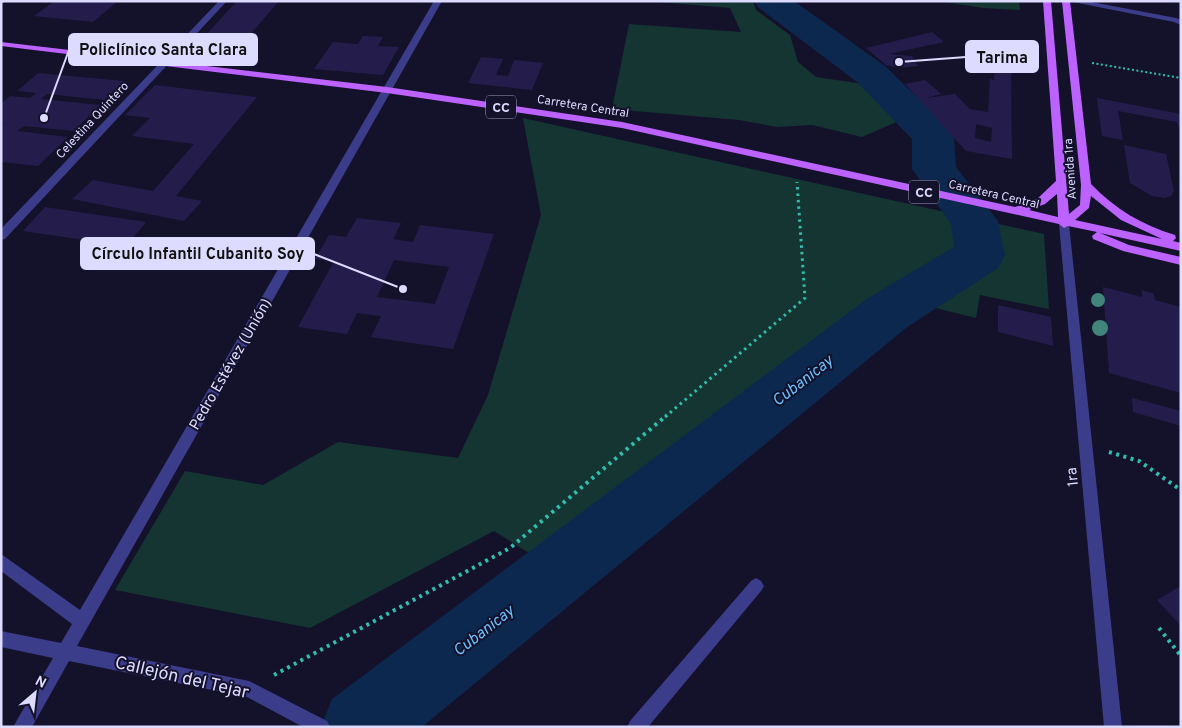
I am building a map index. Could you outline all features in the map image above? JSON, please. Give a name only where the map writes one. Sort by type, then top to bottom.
[{"type":"main road","name":"Avenida 1ra","points":[[1047,1],[1064,224]]},
{"type":"main road","name":"Avenida 1ra","points":[[1064,224],[1085,206],[1086,185],[1066,1]]},
{"type":"main road","name":"Carretera Central","points":[[1,44],[387,90],[622,125],[1064,224],[1181,248]]},
{"type":"main road","points":[[1012,212],[1038,205],[1049,197],[1061,181]]},
{"type":"main road","points":[[1086,185],[1105,206],[1124,219],[1155,233],[1181,241]]},
{"type":"main road","name":"Carretera Central","points":[[1064,224],[1126,248],[1181,261]]},
{"type":"street","name":"Celestina Quintero","points":[[1,236],[162,63],[223,1]]},
{"type":"street","name":"Pedro Estévez (Unión)","points":[[22,727],[438,1]]},
{"type":"street","points":[[1072,1],[1176,20],[1181,23]]},
{"type":"street","name":"1ra","points":[[1064,224],[1113,727]]},
{"type":"street","points":[[1,561],[82,620]]},
{"type":"street","points":[[636,727],[756,586]]},
{"type":"street","name":"Callejón del Tejar","points":[[1,639],[249,689],[321,727]]},
{"type":"path","points":[[1072,59],[1181,78]]},
{"type":"path","points":[[249,689],[510,548],[805,298],[795,164]]},
{"type":"path","points":[[1086,445],[1139,461],[1181,490]]},
{"type":"path","points":[[1159,628],[1181,656]]},
{"type":"green space","points":[[647,1],[753,1],[756,10],[790,35],[798,62],[816,77],[863,84],[890,103],[901,120],[862,137],[812,125],[777,127],[739,120],[612,109],[629,24],[741,32],[730,8]]},
{"type":"green space","points":[[939,1],[1019,1],[1020,10],[983,8]]},
{"type":"green space","points":[[523,118],[1044,234],[1049,309],[980,295],[976,318],[891,297],[543,562],[494,531],[310,628],[115,590],[185,471],[263,485],[338,442],[458,458],[488,395],[541,215]]},
{"type":"building","points":[[118,1],[93,22],[34,16],[53,2]]},
{"type":"building","points":[[237,1],[279,1],[235,52],[193,49]]},
{"type":"building","points":[[932,32],[944,42],[889,54],[912,56],[918,66],[899,68],[886,65],[866,48]]},
{"type":"building","points":[[363,36],[383,37],[378,46],[399,47],[383,75],[314,69],[333,42],[358,44]]},
{"type":"building","points":[[481,57],[503,59],[496,75],[508,76],[514,60],[543,63],[532,90],[468,83]]},
{"type":"building","points":[[995,68],[1011,71],[1012,159],[966,151],[905,84],[925,80],[941,94],[926,98],[955,94],[970,109],[988,112],[990,79],[994,80]],"holes":[[[976,124],[992,128],[991,142],[975,138]]]},
{"type":"building","points":[[38,73],[124,81],[105,100],[47,94],[41,99],[100,105],[74,131],[24,126],[17,131],[68,137],[38,166],[1,162],[1,126],[4,123],[1,123],[1,104],[10,96],[30,98],[36,93],[17,91]]},
{"type":"building","points":[[155,85],[257,97],[176,196],[202,201],[184,221],[72,199],[93,180],[153,191],[194,144],[132,136],[150,118],[125,115]]},
{"type":"building","points":[[1097,98],[1181,114],[1181,134],[1177,122],[1118,111],[1123,140],[1102,136]]},
{"type":"building","points":[[1124,145],[1166,154],[1174,191],[1171,196],[1165,198],[1152,196],[1130,183]]},
{"type":"building","points":[[45,207],[146,222],[126,246],[23,231]]},
{"type":"building","points":[[357,218],[401,223],[393,239],[413,242],[420,225],[494,234],[453,349],[371,337],[381,316],[357,313],[347,334],[298,327],[334,261],[315,259],[329,235],[346,237]],"holes":[[[394,260],[449,267],[435,304],[377,297]]]},
{"type":"building","points":[[1103,287],[1142,297],[1142,290],[1154,294],[1155,300],[1181,307],[1181,393],[1109,373]]},
{"type":"building","points":[[998,305],[1051,317],[1053,346],[998,332]]},
{"type":"building","points":[[1132,398],[1181,411],[1181,426],[1133,412]]},
{"type":"building","points":[[1181,586],[1181,626],[1157,600]]},
{"type":"waterway","name":"Cubanicay","points":[[360,727],[887,313],[980,255],[974,221],[934,169],[933,136],[871,74],[771,1]]},
{"type":"place","name":"Tarima","points":[[899,62]]},
{"type":"place","name":"Policlínico Santa Clara","points":[[44,118]]},
{"type":"place","name":"Círculo Infantil Cubanito Soy","points":[[403,289]]}]
